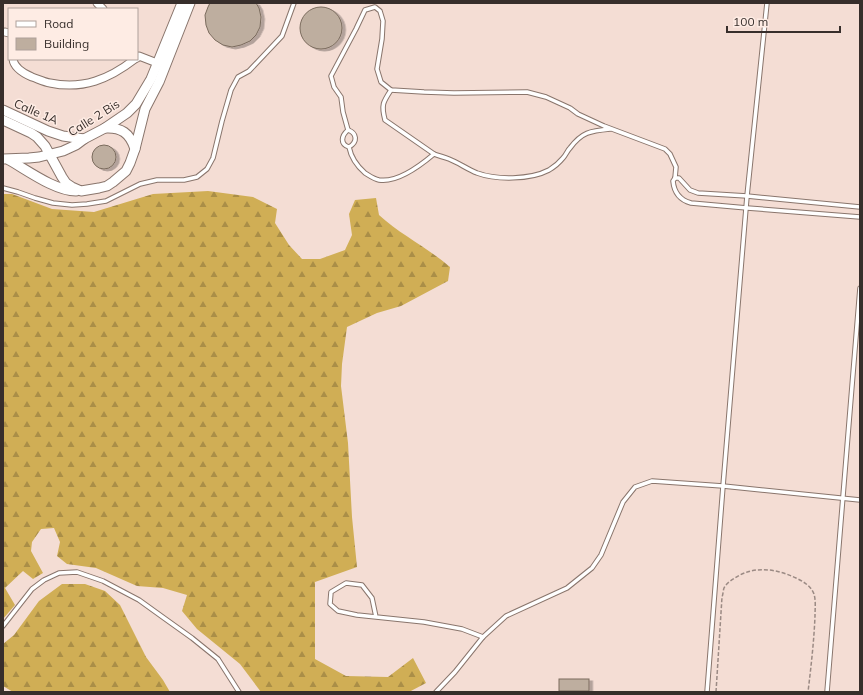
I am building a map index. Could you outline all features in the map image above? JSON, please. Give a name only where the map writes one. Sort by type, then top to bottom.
[{"type":"street","name":"Calle 2 Bis","points":[[6,160],[34,158],[63,151],[84,138],[105,128],[127,113],[136,104],[151,79],[182,3]]},
{"type":"street","points":[[6,160],[57,187],[69,191],[81,191],[107,186],[119,178],[126,171],[130,163],[145,109],[159,82],[190,3]]},
{"type":"street","points":[[138,57],[157,63]]},
{"type":"street","points":[[13,60],[15,65],[27,75],[49,83],[74,86],[89,83],[119,71],[133,60]]},
{"type":"street","name":"Calle 1A","points":[[3,110],[48,131],[63,136],[84,138]]},
{"type":"street","name":"Calle 1A","points":[[3,120],[37,137],[45,146],[66,183],[81,191]]},
{"type":"street","points":[[105,128],[118,129],[130,136],[135,148]]},
{"type":"lane","points":[[3,188],[53,203],[72,205],[106,201],[140,184],[157,180],[184,180],[197,177],[207,169],[213,158],[231,90],[238,77],[249,70],[282,36],[294,3]]},
{"type":"lane","points":[[707,692],[748,196],[768,3]]},
{"type":"lane","points":[[349,147],[356,142],[356,138],[354,134],[348,130],[341,97],[334,87],[331,76],[365,10],[375,7],[380,11],[383,21],[382,39],[377,69],[381,82],[391,90],[454,93],[528,92],[546,97],[570,108],[578,114],[665,149],[670,154],[676,167],[676,178],[673,180],[674,187],[678,195],[685,201],[691,203],[860,217]]},
{"type":"lane","points":[[391,90],[384,101],[383,111],[385,120],[434,154],[449,159],[485,176],[514,178],[537,175],[549,170],[560,161],[585,133],[611,128]]},
{"type":"lane","points":[[348,130],[342,137],[345,146],[349,147],[351,154],[360,168],[371,177],[379,180],[388,180],[400,176],[421,165],[434,154]]},
{"type":"lane","points":[[676,178],[679,178],[690,190],[698,193],[748,196],[860,207]]},
{"type":"lane","points":[[827,692],[860,288]]},
{"type":"lane","points":[[436,692],[455,672],[483,637],[506,616],[567,588],[592,568],[601,555],[623,502],[635,487],[652,481],[723,486],[860,500]]},
{"type":"lane","points":[[3,626],[32,589],[44,580],[59,573],[77,572],[103,581],[139,600],[192,638],[218,659],[239,692]]},
{"type":"lane","points":[[376,617],[372,598],[362,585],[346,583],[331,592],[330,604],[338,611],[357,615],[376,617],[424,622],[462,629],[483,637]]},
{"type":"path","points":[[716,692],[722,597],[724,588],[730,581],[742,573],[754,570],[769,570],[785,573],[804,582],[811,588],[814,595],[814,625],[808,692]]},
{"type":"green space","points":[[208,191],[253,197],[277,209],[275,223],[289,245],[302,259],[320,259],[345,250],[352,235],[349,214],[355,200],[376,198],[379,215],[396,229],[450,267],[448,281],[401,306],[377,313],[347,327],[342,364],[341,386],[348,443],[352,517],[357,567],[315,582],[315,659],[346,676],[388,677],[413,658],[426,683],[409,692],[261,692],[240,664],[197,629],[182,611],[187,595],[163,588],[137,586],[96,568],[67,564],[57,556],[60,542],[54,528],[41,529],[32,542],[31,551],[43,573],[33,579],[23,571],[5,588],[15,605],[3,619],[3,194],[12,194],[52,209],[94,212],[153,194]]},
{"type":"green space","points":[[62,584],[85,584],[105,591],[120,605],[146,657],[170,692],[13,692],[3,686],[3,644],[14,635],[39,601]]},
{"type":"building","points":[[210,3],[256,3],[261,17],[260,27],[256,35],[250,41],[232,47],[223,45],[215,40],[209,33],[206,25],[205,15]]},
{"type":"building","points":[[317,7],[325,7],[336,13],[342,24],[342,32],[336,43],[325,49],[317,49],[306,43],[300,32],[300,24],[306,13]]},
{"type":"building","points":[[99,145],[109,145],[116,152],[116,162],[109,169],[99,169],[92,162],[92,152]]},
{"type":"building","points":[[559,679],[589,679],[589,691],[559,691]]}]
